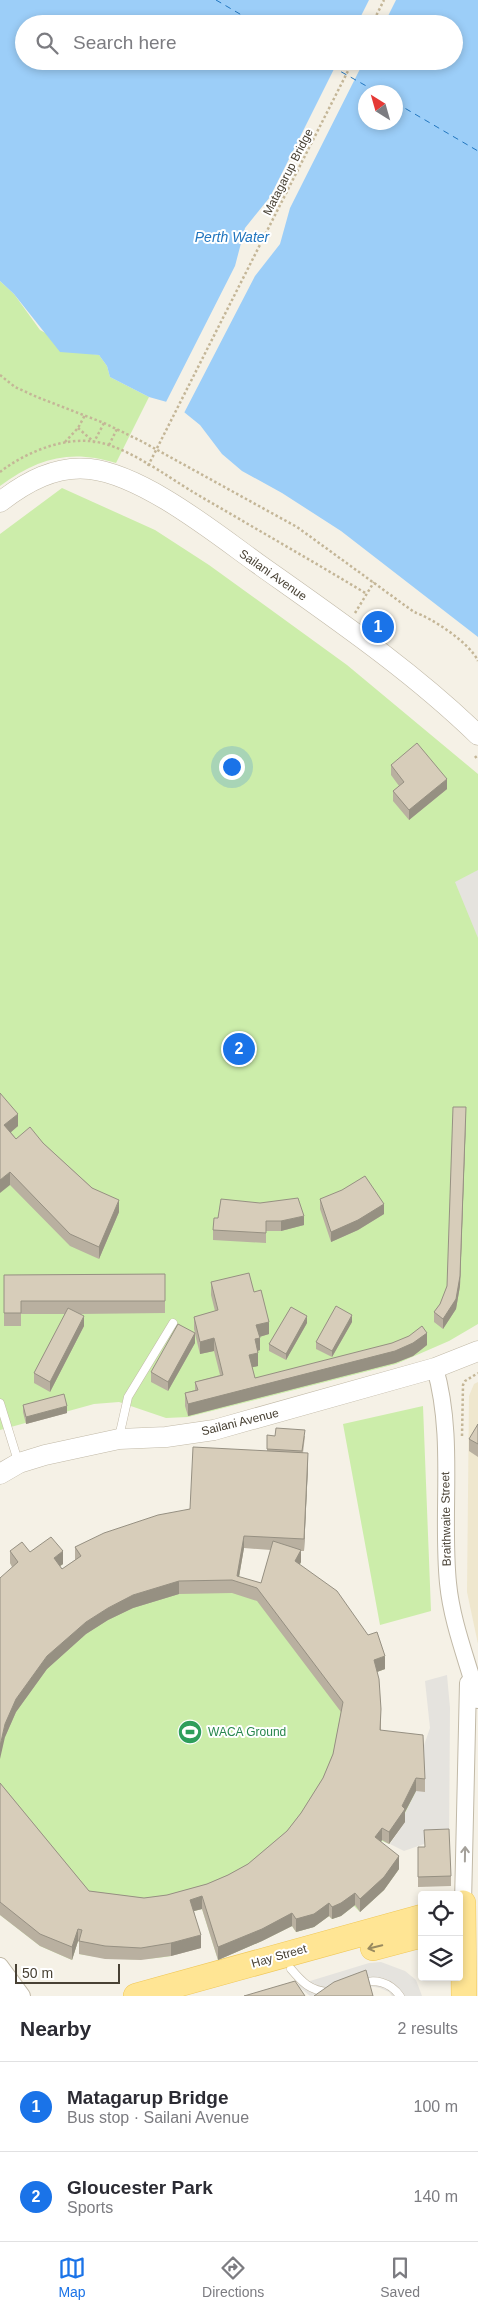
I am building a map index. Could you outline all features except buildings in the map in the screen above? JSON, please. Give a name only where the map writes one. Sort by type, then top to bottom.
[{"type":"main road","points":[[464,1996],[467,1912]]},
{"type":"main road","name":"Hay Street","points":[[136,1996],[418,1918]]},
{"type":"main road","name":"Hay Street","points":[[194,1996],[418,1936]]},
{"type":"street","name":"Sailani Avenue","points":[[0,502],[44,475],[67,469],[90,469],[131,481],[212,532],[347,627],[440,701],[478,735]]},
{"type":"street","name":"Sailani Avenue","points":[[0,1474],[19,1463],[45,1455],[119,1439],[166,1437],[214,1430],[435,1368],[478,1351]]},
{"type":"street","name":"Braithwaite Street","points":[[435,1368],[445,1413],[445,1529],[448,1584],[453,1613],[478,1700]]},
{"type":"street","name":"Braithwaite Street","points":[[467,1912],[468,1669]]},
{"type":"street","points":[[0,1966],[22,1996]]},
{"type":"street","points":[[0,1985],[6,1996]]},
{"type":"lane","points":[[119,1439],[120,1427],[128,1397],[173,1323]]},
{"type":"lane","points":[[0,1403],[19,1463]]},
{"type":"lane","points":[[291,1969],[304,1984],[317,1992],[332,1992],[373,1980],[394,1987],[400,1996]]},
{"type":"path","points":[[376,15],[384,0]]},
{"type":"path","name":"Matagarup Bridge","points":[[148,466],[348,70]]},
{"type":"path","points":[[0,375],[15,387],[37,397],[104,422],[297,527],[414,612],[430,618],[470,650],[478,661]]},
{"type":"path","points":[[64,443],[78,428],[85,415]]},
{"type":"path","points":[[94,442],[104,422]]},
{"type":"path","points":[[78,428],[94,442]]},
{"type":"path","points":[[109,445],[117,429]]},
{"type":"path","points":[[0,472],[29,454],[64,443],[94,442],[109,445],[367,594]]},
{"type":"path","points":[[347,627],[374,582]]},
{"type":"path","points":[[475,756],[478,760]]},
{"type":"path","points":[[461,1444],[463,1385],[468,1378],[478,1374]]},
{"type":"shaded area","points":[[478,870],[478,938],[455,882]]},
{"type":"shaded area","points":[[478,1382],[478,1644],[467,1592],[469,1396],[474,1384]]},
{"type":"shaded area","points":[[447,1675],[450,1708],[449,1839],[424,1840],[424,1844],[404,1851],[390,1844],[405,1822],[402,1819],[416,1791],[425,1791],[423,1748],[430,1728],[425,1681]]},
{"type":"shaded area","points":[[381,1962],[405,1971],[416,1980],[422,1996],[392,1996],[389,1992],[380,1988],[369,1986],[341,1996],[310,1996],[297,1985],[369,1963]]},
{"type":"green space","points":[[0,281],[14,294],[40,330],[81,352],[99,355],[107,366],[110,377],[149,397],[116,463],[84,457],[55,459],[28,469],[0,486]]},
{"type":"green space","points":[[62,488],[155,530],[209,565],[347,665],[478,774],[478,1324],[449,1341],[396,1364],[188,1417],[166,1418],[119,1402],[94,1404],[0,1430],[0,534]]},
{"type":"green space","points":[[423,1406],[431,1611],[380,1625],[343,1424]]},
{"type":"green space","name":"WACA Ground","points":[[248,1521],[237,1589],[261,1596],[301,1562],[295,1574],[377,1644],[385,1669],[374,1673],[381,1722],[380,1742],[425,1792],[389,1844],[382,1841],[375,1850],[399,1869],[384,1890],[360,1912],[354,1906],[341,1916],[332,1919],[329,1916],[314,1927],[296,1932],[292,1926],[218,1960],[202,1909],[190,1912],[171,1956],[114,1959],[91,1956],[79,1954],[82,1943],[78,1941],[72,1960],[40,1946],[0,1915],[0,1591],[18,1574],[10,1563],[22,1555],[63,1564],[54,1571],[81,1568],[75,1559]]},
{"type":"water","name":"Perth Water","points":[[0,0],[478,0],[478,637],[341,531],[282,493],[242,471],[222,454],[200,425],[174,404],[149,397],[110,377],[107,366],[99,355],[60,352],[14,294],[0,281]]},
{"type":"pier","points":[[369,0],[396,0],[388,15],[362,15]]},
{"type":"pier","points":[[334,70],[359,70],[290,208],[280,244],[255,276],[183,415],[173,406],[165,404],[235,266],[245,228],[270,197]]},
{"type":"ferry route","points":[[216,0],[242,15]]},
{"type":"ferry route","points":[[338,70],[365,85]]},
{"type":"ferry route","points":[[403,107],[478,151]]},
{"type":"place","name":"Matagarup Bridge","points":[[378,627]]},
{"type":"place","name":"Gloucester Park","points":[[239,1049]]},
{"type":"place","name":"WACA Ground","points":[[190,1732]]}]
